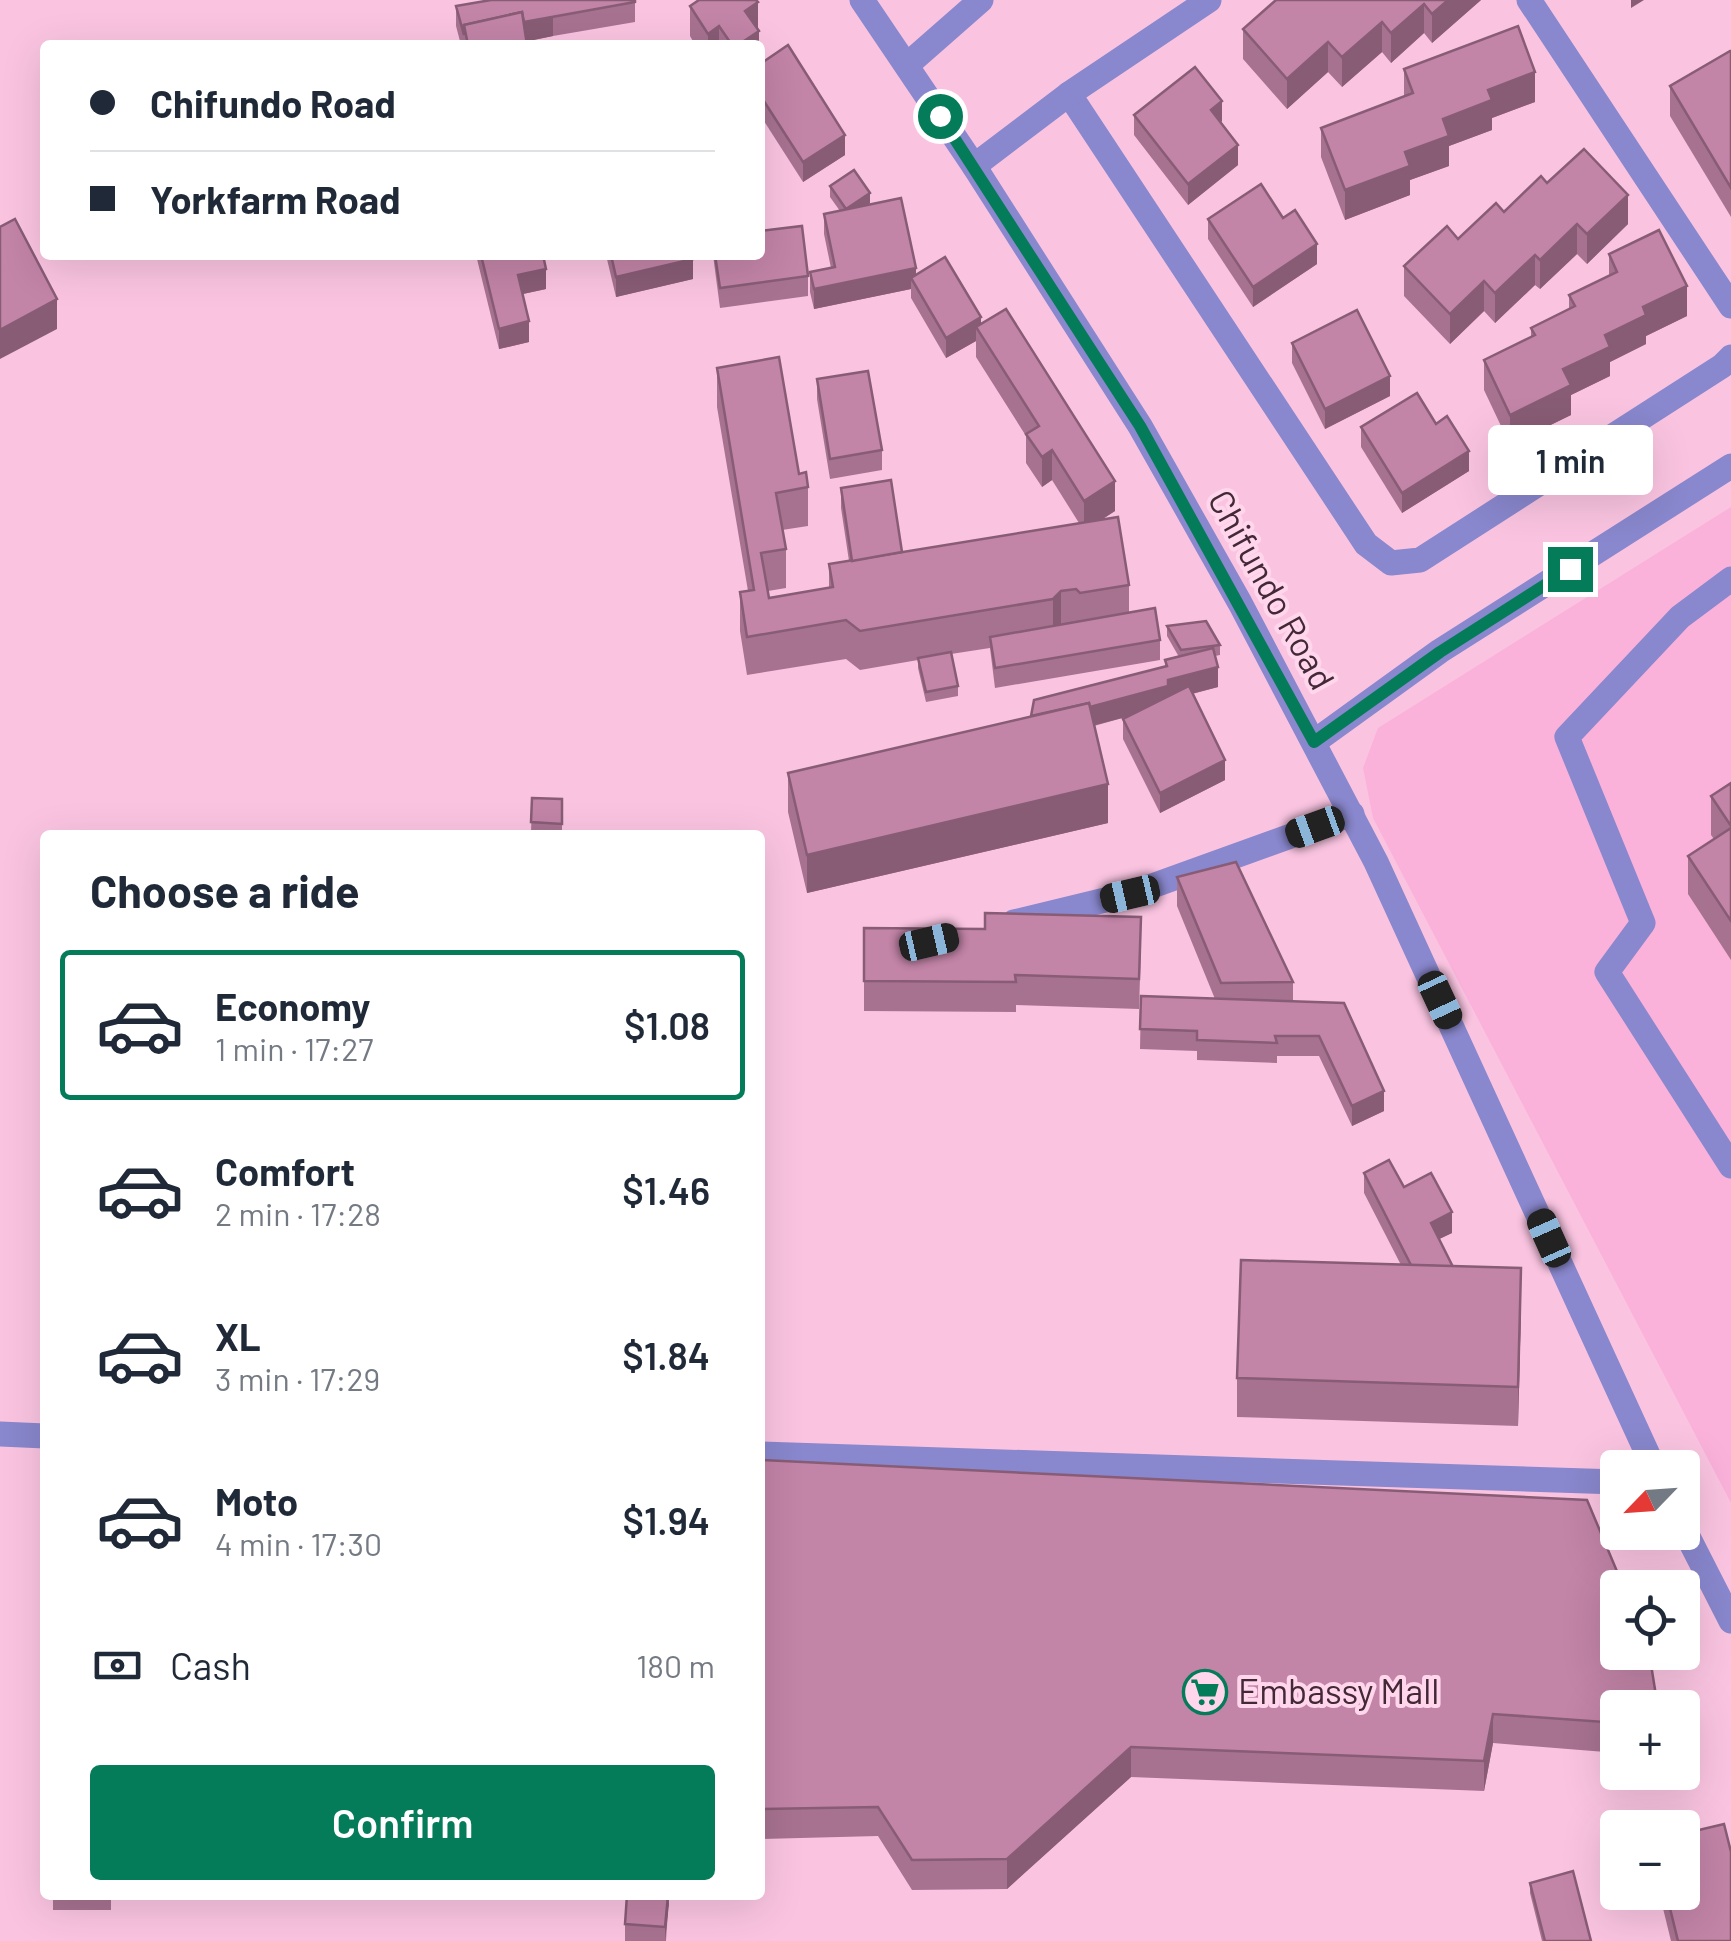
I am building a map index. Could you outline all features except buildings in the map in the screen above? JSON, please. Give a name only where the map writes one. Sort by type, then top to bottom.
[{"type":"street","name":"Chifundo Road","points":[[862,0],[974,166],[1140,426],[1314,742],[1408,931],[1646,1450]]},
{"type":"street","points":[[907,66],[981,0]]},
{"type":"street","points":[[974,166],[1069,94],[1210,0]]},
{"type":"street","points":[[1529,0],[1731,306]]},
{"type":"street","points":[[1069,94],[1366,544],[1391,563],[1420,560],[1731,357]]},
{"type":"street","points":[[1314,742],[1440,652],[1731,466]]},
{"type":"street","points":[[1731,579],[1680,617],[1567,738],[1643,923],[1608,972],[1731,1166]]},
{"type":"street","points":[[984,929],[1130,894],[1352,814]]},
{"type":"street","points":[[0,1434],[40,1436]]},
{"type":"street","points":[[765,1454],[1600,1481]]},
{"type":"street","points":[[1695,1550],[1731,1621]]},
{"type":"shaded area","points":[[1731,507],[1731,1503],[1373,818],[1363,768],[1378,728]]},
{"type":"place","name":"Embassy Mall","points":[[1205,1692]]},
{"type":"route","points":[[940,116],[1140,426],[1314,742],[1440,652],[1570,569]]}]
